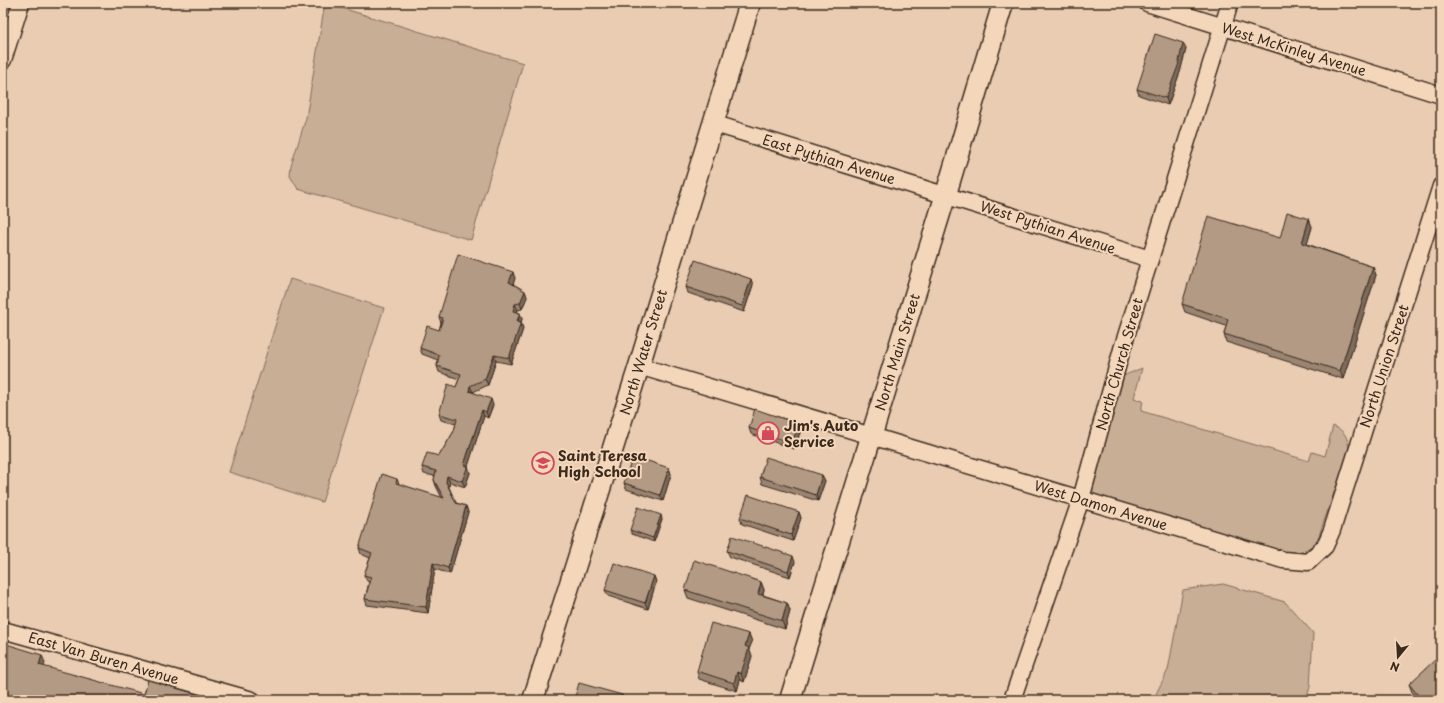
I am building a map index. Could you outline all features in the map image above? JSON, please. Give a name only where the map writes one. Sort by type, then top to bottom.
[{"type":"main road","name":"North Water Street","points":[[533,700],[639,366],[712,123],[750,3]]},
{"type":"main road","name":"North Main Street","points":[[790,700],[946,194],[1003,3]]},
{"type":"street","points":[[3,60],[20,3]]},
{"type":"street","name":"West McKinley Avenue","points":[[1147,3],[1441,95]]},
{"type":"street","name":"North Church Street","points":[[1012,700],[1081,499],[1122,349],[1230,3]]},
{"type":"street","name":"East Pythian Avenue","points":[[712,123],[946,194]]},
{"type":"street","name":"North Union Street","points":[[1325,546],[1332,530],[1441,186]]},
{"type":"street","name":"West Pythian Avenue","points":[[946,194],[1150,259]]},
{"type":"street","name":"West Damon Avenue","points":[[639,366],[1284,560],[1308,562],[1325,546]]},
{"type":"street","name":"East Van Buren Avenue","points":[[3,630],[252,700]]},
{"type":"shaded area","points":[[325,3],[523,63],[471,240],[298,189],[290,176],[291,166],[306,118]]},
{"type":"shaded area","points":[[290,279],[384,308],[322,502],[229,472]]},
{"type":"shaded area","points":[[1142,368],[1134,398],[1143,401],[1141,411],[1309,461],[1312,452],[1325,456],[1333,426],[1343,432],[1348,441],[1349,450],[1316,544],[1295,555],[1096,496],[1092,490],[1123,376]]},
{"type":"shaded area","points":[[1223,584],[1285,602],[1313,633],[1310,687],[1306,700],[1153,700],[1168,670],[1183,590]]},
{"type":"building","points":[[1155,34],[1183,43],[1178,66],[1166,98],[1137,89]]},
{"type":"building","points":[[1287,212],[1309,219],[1302,243],[1373,267],[1340,371],[1224,334],[1228,319],[1182,304],[1208,216],[1280,238]]},
{"type":"building","points":[[458,254],[513,272],[509,282],[525,291],[520,303],[515,304],[513,311],[520,313],[517,321],[521,322],[509,358],[494,355],[485,379],[470,386],[469,391],[491,399],[486,412],[482,410],[464,465],[468,466],[462,481],[447,476],[446,482],[456,503],[466,506],[448,568],[433,563],[426,607],[365,599],[371,577],[364,575],[372,553],[359,548],[382,474],[397,479],[396,483],[444,498],[434,480],[436,471],[422,467],[427,453],[439,456],[454,431],[457,419],[439,414],[448,384],[456,387],[461,374],[437,366],[439,355],[420,348],[427,326],[439,330],[443,318],[439,317]]},
{"type":"building","points":[[695,260],[751,279],[742,306],[686,287]]},
{"type":"building","points":[[755,409],[799,424],[792,443],[749,428]]},
{"type":"building","points":[[633,456],[669,468],[660,495],[624,483]]},
{"type":"building","points":[[766,457],[822,475],[816,495],[760,477]]},
{"type":"building","points":[[748,495],[799,512],[791,535],[740,518]]},
{"type":"building","points":[[638,507],[661,515],[653,538],[630,530]]},
{"type":"building","points":[[732,536],[793,556],[788,571],[727,551]]},
{"type":"building","points":[[694,560],[761,582],[758,594],[787,603],[782,621],[685,590]]},
{"type":"building","points":[[614,563],[654,576],[645,603],[605,590]]},
{"type":"building","points":[[711,623],[749,634],[745,646],[749,648],[741,674],[737,672],[734,683],[697,671]]},
{"type":"building","points":[[3,643],[42,655],[39,665],[144,694],[148,680],[217,700],[3,700]]},
{"type":"building","points":[[1436,659],[1441,663],[1441,700],[1422,700],[1409,684]]},
{"type":"building","points":[[579,683],[622,695],[620,700],[574,700]]},
{"type":"place","name":"Jim's Auto Service","points":[[768,433]]},
{"type":"place","name":"Saint Teresa High School","points":[[543,463]]}]
